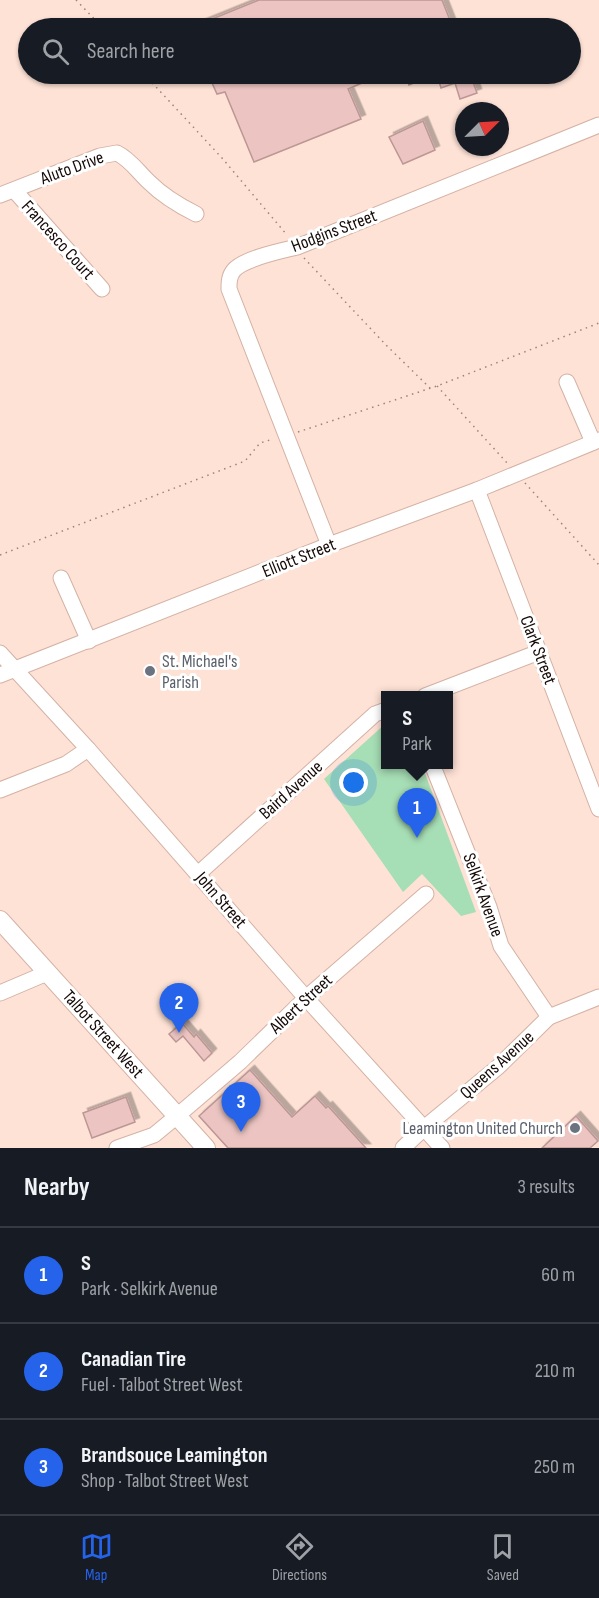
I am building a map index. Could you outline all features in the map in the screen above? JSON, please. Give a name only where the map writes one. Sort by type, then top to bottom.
[{"type":"main road","name":"Talbot Street West","points":[[0,920],[206,1148]]},
{"type":"street","name":"Hodgins Street","points":[[287,435],[229,289],[229,279],[233,271],[254,259],[297,247],[599,125]]},
{"type":"street","name":"Aluto Drive","points":[[7,192],[100,156],[117,153],[132,163],[164,196],[196,214]]},
{"type":"street","name":"Francesco Court","points":[[7,192],[102,290]]},
{"type":"street","points":[[567,382],[596,441]]},
{"type":"street","points":[[287,435],[329,545]]},
{"type":"street","name":"Elliott Street","points":[[7,673],[329,545],[477,490],[596,441]]},
{"type":"street","name":"Clark Street","points":[[477,490],[599,809]]},
{"type":"street","points":[[61,578],[89,641]]},
{"type":"street","points":[[438,691],[539,652]]},
{"type":"street","name":"John Street","points":[[0,653],[7,673],[88,749],[306,998],[442,1148]]},
{"type":"street","name":"Baird Avenue","points":[[198,874],[375,714],[381,712]]},
{"type":"street","points":[[0,790],[66,764],[88,749]]},
{"type":"street","name":"Selkirk Avenue","points":[[434,769],[489,907],[501,946],[549,1017]]},
{"type":"street","name":"Albert Street","points":[[156,1141],[177,1116],[240,1062],[306,998],[426,894]]},
{"type":"street","points":[[0,993],[47,973]]},
{"type":"street","name":"Queens Avenue","points":[[403,1148],[498,1066],[549,1017],[599,997]]},
{"type":"street","points":[[117,1148],[156,1141]]},
{"type":"path","points":[[76,0],[93,18]]},
{"type":"path","points":[[153,84],[222,158],[316,272],[431,388]]},
{"type":"path","points":[[0,555],[245,460],[260,443],[437,386],[599,323]]},
{"type":"path","points":[[437,386],[599,565]]},
{"type":"green space","points":[[381,728],[381,769],[423,769],[476,912],[461,916],[422,874],[403,892],[324,779]]},
{"type":"building","points":[[259,0],[442,0],[449,18],[215,18]]},
{"type":"building","points":[[212,84],[360,84],[348,89],[361,119],[254,162],[225,92],[217,94]]},
{"type":"building","points":[[440,84],[452,84],[441,88]]},
{"type":"building","points":[[455,84],[474,84],[477,93],[460,99]]},
{"type":"building","points":[[423,121],[435,150],[403,164],[389,137]]},
{"type":"building","points":[[182,1023],[194,1037],[196,1034],[212,1053],[204,1061],[183,1036],[176,1042],[169,1034]]},
{"type":"building","points":[[250,1070],[292,1117],[315,1096],[326,1108],[328,1106],[366,1148],[228,1148],[199,1116]]},
{"type":"building","points":[[126,1097],[135,1122],[92,1138],[83,1113]]},
{"type":"building","name":"Leamington United Church","points":[[576,1116],[598,1141],[590,1148],[542,1148]]},
{"type":"place","name":"St. Michael's Parish","points":[[150,671]]},
{"type":"place","name":"S","points":[[417,838]]},
{"type":"place","name":"Canadian Tire","points":[[179,1033]]},
{"type":"place","name":"Leamington United Church","points":[[575,1128]]},
{"type":"place","name":"Brandsouce Leamington","points":[[241,1132]]}]
